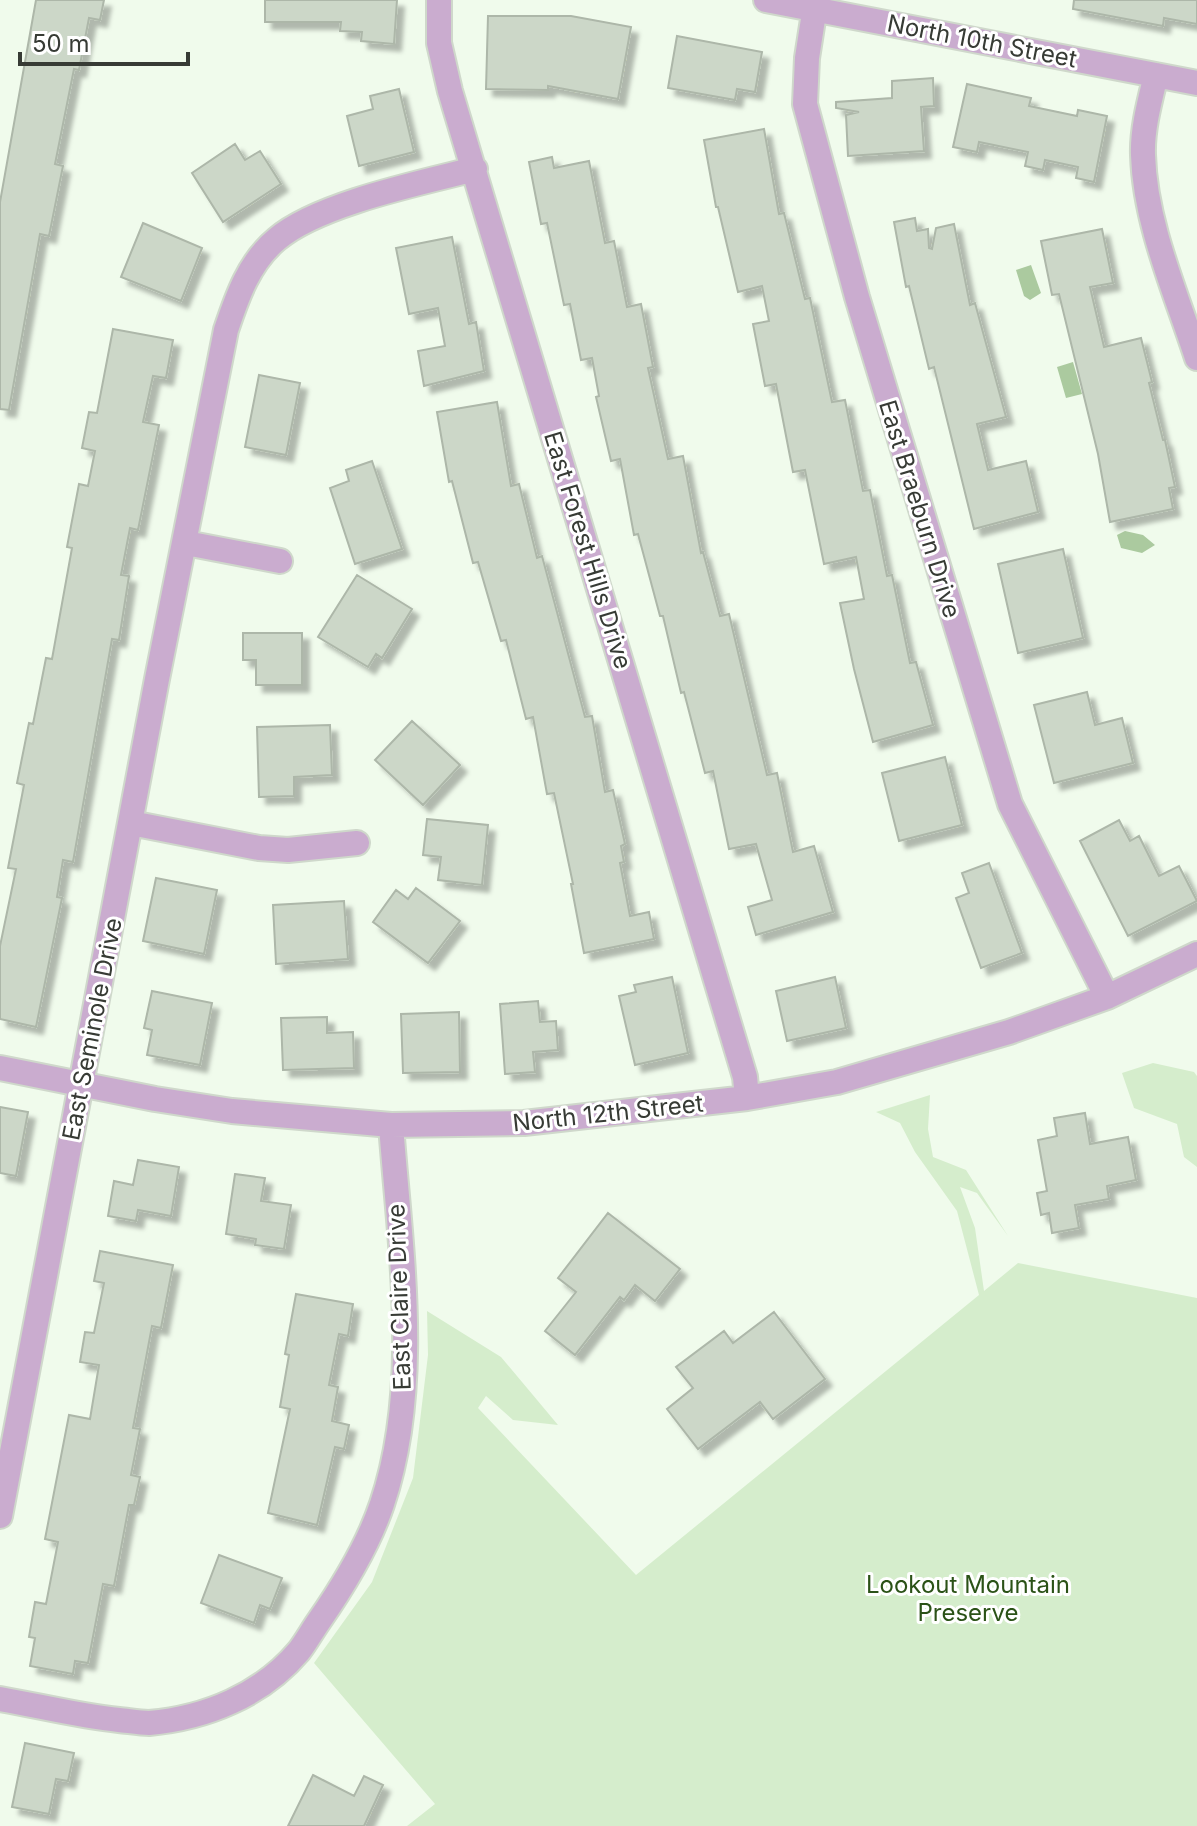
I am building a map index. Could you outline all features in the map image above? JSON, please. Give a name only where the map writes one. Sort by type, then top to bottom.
[{"type":"street","name":"East Forest Hills Drive","points":[[439,0],[439,43],[450,91],[745,1077],[747,1098]]},
{"type":"street","name":"North 10th Street","points":[[766,0],[816,5],[1197,83]]},
{"type":"street","name":"East Braeburn Drive","points":[[816,5],[807,58],[805,104],[857,297],[1010,804],[1107,997]]},
{"type":"street","points":[[1156,75],[1143,151],[1145,183],[1154,222],[1197,358]]},
{"type":"street","name":"East Seminole Drive","points":[[0,1516],[226,330],[238,294],[252,267],[276,239],[329,211],[475,169]]},
{"type":"street","points":[[186,543],[280,561]]},
{"type":"street","points":[[131,823],[259,848],[288,850],[357,843]]},
{"type":"street","name":"North 12th Street","points":[[0,1068],[232,1111],[391,1125],[524,1123],[747,1098],[837,1082],[1009,1032],[1107,997],[1197,954]]},
{"type":"street","name":"East Claire Drive","points":[[0,1699],[76,1714],[147,1723],[198,1715],[234,1701],[265,1682],[300,1650],[368,1539],[397,1446],[404,1384],[404,1290],[391,1125]]},
{"type":"green space","points":[[1153,1063],[1194,1072],[1197,1076],[1197,1167],[1184,1157],[1177,1124],[1134,1108],[1122,1073]]},
{"type":"green space","name":"Lookout Mountain Preserve","points":[[930,1095],[928,1129],[933,1157],[966,1170],[1008,1236],[977,1193],[960,1187],[975,1228],[984,1291],[1018,1263],[1197,1298],[1197,1826],[407,1826],[435,1804],[314,1663],[372,1582],[413,1478],[428,1355],[427,1311],[501,1357],[558,1425],[513,1420],[486,1396],[478,1408],[636,1575],[979,1295],[957,1211],[915,1152],[900,1123],[876,1112]]},
{"type":"shaded area","points":[[1031,265],[1041,293],[1030,300],[1024,296],[1016,270]]},
{"type":"shaded area","points":[[1073,362],[1082,394],[1066,398],[1057,367]]},
{"type":"shaded area","points":[[1125,531],[1143,535],[1155,545],[1142,553],[1121,548],[1117,535]]},
{"type":"building","points":[[36,0],[104,0],[100,20],[89,18],[79,70],[74,69],[55,164],[63,166],[49,236],[40,234],[9,410],[0,409],[0,202]]},
{"type":"building","points":[[265,0],[397,0],[394,44],[361,41],[362,32],[340,31],[341,22],[265,22]]},
{"type":"building","points":[[1074,0],[1197,0],[1197,24],[1164,18],[1163,26],[1073,9]]},
{"type":"building","points":[[488,16],[571,16],[631,27],[618,99],[548,86],[548,90],[486,89]]},
{"type":"building","points":[[677,36],[762,52],[755,92],[737,89],[735,100],[668,88]]},
{"type":"building","points":[[933,78],[934,106],[921,107],[924,151],[848,156],[846,115],[859,112],[836,108],[836,102],[892,98],[892,81]]},
{"type":"building","points":[[967,84],[1031,98],[1029,106],[1077,116],[1078,110],[1107,116],[1094,182],[1076,178],[1078,167],[1045,160],[1043,170],[1025,166],[1028,152],[979,142],[977,152],[953,147]]},
{"type":"building","points":[[399,89],[414,152],[359,166],[347,116],[373,109],[370,96]]},
{"type":"building","points":[[764,129],[779,214],[784,213],[805,299],[810,298],[832,402],[845,400],[863,491],[870,490],[887,576],[892,575],[910,663],[916,662],[933,725],[873,742],[840,603],[864,599],[856,557],[824,564],[805,470],[793,472],[776,384],[765,386],[753,324],[769,321],[762,286],[738,292],[716,207],[704,140]]},
{"type":"building","points":[[235,144],[245,160],[260,151],[281,184],[223,222],[192,173]]},
{"type":"building","points":[[552,157],[554,168],[589,161],[605,243],[614,241],[627,307],[641,304],[653,367],[648,368],[668,459],[683,456],[701,553],[720,616],[729,614],[767,775],[777,773],[793,852],[814,846],[833,912],[756,935],[748,907],[772,900],[756,844],[729,849],[713,771],[705,773],[684,692],[681,693],[663,616],[660,616],[638,534],[634,535],[620,459],[611,461],[596,397],[599,396],[592,358],[581,360],[570,304],[564,305],[547,223],[541,224],[529,162]]},
{"type":"building","points":[[915,218],[917,231],[928,229],[929,248],[932,249],[936,228],[954,224],[970,305],[975,303],[1006,417],[977,424],[988,470],[1026,461],[1038,512],[974,529],[934,367],[929,369],[909,286],[906,287],[894,222]]},
{"type":"building","points":[[143,223],[202,248],[181,301],[121,277]]},
{"type":"building","points":[[1102,229],[1113,283],[1090,287],[1104,347],[1141,338],[1175,487],[1169,488],[1173,509],[1110,522],[1098,454],[1059,294],[1052,295],[1041,241]]},
{"type":"building","points":[[452,237],[469,324],[476,322],[484,371],[424,386],[418,351],[445,346],[438,308],[409,314],[396,248]]},
{"type":"building","points":[[113,329],[173,340],[166,378],[153,376],[143,422],[159,425],[138,530],[130,528],[121,575],[129,576],[119,640],[112,639],[73,862],[63,860],[57,897],[62,898],[36,1027],[0,1019],[0,946],[16,869],[8,868],[24,785],[17,783],[46,658],[52,659],[72,548],[67,547],[79,484],[88,486],[95,451],[82,448],[89,412],[97,413]]},
{"type":"building","points":[[259,375],[300,383],[286,455],[245,447]]},
{"type":"building","points":[[497,402],[511,486],[519,484],[537,558],[542,556],[585,717],[592,716],[605,792],[613,790],[625,844],[621,846],[624,862],[620,863],[630,916],[649,912],[654,939],[584,953],[554,793],[547,794],[533,717],[526,719],[506,640],[501,641],[478,562],[473,563],[452,481],[449,482],[437,412]]},
{"type":"building","points":[[372,461],[402,549],[355,564],[330,488],[349,481],[346,470]]},
{"type":"building","points":[[1063,549],[1083,638],[1018,653],[998,564]]},
{"type":"building","points":[[357,575],[412,609],[382,658],[376,654],[368,667],[318,637]]},
{"type":"building","points":[[243,633],[302,633],[302,685],[256,685],[256,660],[243,660]]},
{"type":"building","points":[[1087,692],[1095,725],[1122,718],[1133,763],[1054,783],[1034,705]]},
{"type":"building","points":[[412,721],[460,765],[423,805],[375,760]]},
{"type":"building","points":[[330,725],[332,775],[294,777],[294,796],[259,797],[257,727]]},
{"type":"building","points":[[945,757],[962,825],[899,841],[882,773]]},
{"type":"building","points":[[427,819],[488,825],[482,885],[438,880],[441,857],[423,855]]},
{"type":"building","points":[[1119,820],[1130,841],[1139,836],[1159,876],[1179,866],[1197,901],[1128,936],[1080,841]]},
{"type":"building","points":[[989,863],[1022,953],[981,968],[956,898],[969,893],[962,873]]},
{"type":"building","points":[[156,878],[217,890],[204,954],[143,941]]},
{"type":"building","points":[[416,888],[460,921],[428,963],[373,922],[396,890],[408,899]]},
{"type":"building","points":[[344,901],[348,959],[276,964],[273,905]]},
{"type":"building","points":[[672,977],[688,1053],[635,1065],[619,996],[636,992],[634,985]]},
{"type":"building","points":[[835,977],[846,1028],[787,1041],[776,991]]},
{"type":"building","points":[[152,991],[212,1003],[200,1065],[147,1055],[152,1030],[144,1028]]},
{"type":"building","points":[[538,1001],[540,1022],[556,1021],[558,1050],[533,1052],[535,1072],[505,1074],[500,1004]]},
{"type":"building","points":[[459,1012],[460,1072],[403,1073],[401,1014]]},
{"type":"building","points":[[327,1017],[327,1033],[353,1032],[354,1068],[283,1070],[281,1018]]},
{"type":"building","points":[[0,1107],[28,1112],[16,1176],[0,1173]]},
{"type":"building","points":[[1085,1113],[1090,1144],[1128,1137],[1136,1180],[1107,1186],[1109,1199],[1075,1205],[1079,1228],[1052,1233],[1049,1213],[1041,1215],[1037,1193],[1047,1191],[1038,1140],[1057,1136],[1054,1118]]},
{"type":"building","points":[[138,1160],[179,1167],[171,1216],[138,1210],[136,1221],[108,1216],[114,1181],[133,1185]]},
{"type":"building","points":[[235,1174],[265,1178],[261,1201],[291,1205],[284,1249],[255,1245],[256,1239],[226,1234]]},
{"type":"building","points":[[608,1213],[680,1269],[655,1301],[635,1285],[624,1300],[620,1297],[575,1355],[545,1331],[576,1292],[558,1278]]},
{"type":"building","points":[[100,1251],[173,1265],[161,1328],[152,1326],[133,1428],[140,1429],[131,1475],[140,1477],[134,1505],[129,1505],[114,1586],[103,1584],[88,1663],[75,1661],[73,1674],[30,1666],[35,1638],[29,1637],[35,1602],[46,1604],[58,1542],[45,1539],[69,1415],[90,1419],[99,1365],[80,1362],[85,1332],[94,1333],[104,1283],[94,1281]]},
{"type":"building","points":[[296,1294],[353,1304],[348,1336],[339,1334],[329,1385],[338,1387],[332,1421],[349,1425],[344,1449],[335,1447],[317,1525],[268,1513],[290,1409],[280,1407],[289,1355],[285,1354]]},
{"type":"building","points":[[774,1312],[825,1379],[773,1419],[760,1402],[698,1449],[667,1409],[693,1388],[676,1367],[724,1331],[733,1343]]},
{"type":"building","points":[[219,1555],[282,1578],[270,1609],[260,1605],[254,1623],[201,1603]]},
{"type":"building","points":[[25,1743],[74,1753],[68,1781],[56,1779],[49,1814],[12,1807]]},
{"type":"building","points":[[313,1775],[354,1796],[364,1776],[383,1785],[364,1826],[288,1826]]}]
